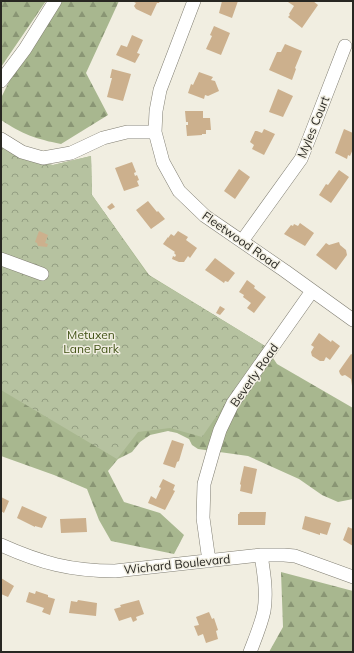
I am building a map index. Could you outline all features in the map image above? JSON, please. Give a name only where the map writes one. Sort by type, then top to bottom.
[{"type":"street","points":[[1,81],[25,49],[55,1]]},
{"type":"street","name":"Fleetwood Road","points":[[194,1],[160,90],[156,111],[155,132],[163,162],[179,191],[205,216],[353,320]]},
{"type":"street","name":"Myles Court","points":[[242,241],[301,159],[345,46]]},
{"type":"street","points":[[1,139],[22,152],[43,158],[71,153],[103,138],[127,132],[155,132]]},
{"type":"street","points":[[1,259],[42,274]]},
{"type":"street","name":"Beverly Road","points":[[209,561],[203,518],[204,490],[208,467],[220,430],[233,402],[312,291]]},
{"type":"street","name":"Wichard Boulevard","points":[[1,545],[30,558],[65,568],[93,571],[115,571],[261,555],[284,555],[295,556],[353,577]]},
{"type":"street","points":[[250,652],[264,612],[265,579],[261,555]]},
{"type":"green space","points":[[1,1],[46,1],[1,67]]},
{"type":"green space","points":[[55,1],[119,1],[86,73],[108,115],[61,144],[30,135],[1,120],[1,98],[25,49]]},
{"type":"green space","name":"Metuxen Lane Park","points":[[1,146],[25,160],[53,165],[91,156],[92,195],[149,275],[265,346],[277,364],[353,408],[353,499],[338,502],[322,495],[299,479],[248,456],[198,449],[192,445],[189,439],[177,433],[168,431],[150,435],[140,442],[132,452],[118,459],[108,471],[124,502],[160,513],[184,535],[174,554],[111,541],[99,520],[87,489],[54,475],[1,456]]},
{"type":"green space","name":"Metuxen Lane Park","points":[[1,146],[25,160],[53,165],[91,156],[92,195],[148,275],[265,346],[202,437],[170,428],[138,432],[117,459],[1,390]]},
{"type":"green space","points":[[281,572],[353,591],[353,652],[269,652],[283,627]]},
{"type":"building","points":[[132,1],[160,1],[157,3],[151,16],[136,9],[134,6],[136,3]]},
{"type":"building","points":[[222,1],[238,1],[232,18],[219,13]]},
{"type":"building","points":[[313,1],[318,5],[302,28],[288,17],[294,6],[288,2]]},
{"type":"building","points":[[214,26],[230,33],[221,55],[206,49],[212,36],[210,35]]},
{"type":"building","points":[[132,35],[143,40],[137,53],[140,54],[135,63],[116,55],[121,45],[127,47]]},
{"type":"building","points":[[285,44],[302,51],[292,80],[269,70],[277,52],[281,52]]},
{"type":"building","points":[[112,69],[131,74],[123,101],[107,97],[112,78],[110,78]]},
{"type":"building","points":[[199,72],[213,77],[211,80],[215,81],[219,91],[208,96],[205,95],[204,99],[188,93],[191,84],[193,85]]},
{"type":"building","points":[[278,89],[293,96],[283,117],[269,112]]},
{"type":"building","points":[[185,111],[203,111],[203,118],[210,118],[211,130],[206,130],[206,134],[202,135],[187,136],[186,125],[188,125],[188,122],[186,122]]},
{"type":"building","points":[[264,129],[275,134],[264,155],[252,149],[254,145],[250,142],[255,131],[262,133]]},
{"type":"building","points":[[344,129],[353,133],[353,149],[350,156],[348,155],[347,159],[335,153]]},
{"type":"building","points":[[132,162],[136,172],[134,173],[135,176],[137,175],[139,180],[137,181],[139,186],[124,191],[115,168]]},
{"type":"building","points":[[239,169],[250,177],[235,199],[224,191]]},
{"type":"building","points":[[339,170],[349,177],[331,203],[319,195],[326,184],[328,185]]},
{"type":"building","points":[[148,201],[165,219],[151,229],[136,210]]},
{"type":"building","points":[[112,203],[115,207],[110,210],[107,207]]},
{"type":"building","points":[[300,223],[314,233],[305,246],[284,234],[291,225],[293,226],[294,224],[298,226]]},
{"type":"building","points":[[39,231],[48,235],[45,243],[48,244],[47,247],[38,246],[35,242]]},
{"type":"building","points":[[178,231],[188,237],[186,240],[197,248],[190,258],[188,256],[184,262],[179,262],[172,259],[173,256],[175,257],[176,255],[174,253],[175,252],[163,244],[171,234],[174,236]]},
{"type":"building","points":[[339,242],[340,245],[346,250],[347,255],[336,270],[316,255],[326,243],[329,245]]},
{"type":"building","points":[[215,258],[235,273],[228,282],[225,281],[224,283],[205,270]]},
{"type":"building","points":[[247,280],[255,286],[254,288],[266,297],[254,313],[247,308],[251,303],[239,292]]},
{"type":"building","points":[[220,306],[225,309],[220,315],[216,313]]},
{"type":"building","points":[[319,333],[331,342],[332,340],[340,346],[330,360],[326,357],[324,361],[320,361],[312,356],[311,352],[314,347],[311,345]]},
{"type":"building","points":[[351,354],[353,355],[352,386],[351,379],[345,375],[342,376],[339,371]]},
{"type":"building","points":[[172,440],[184,444],[179,461],[177,462],[175,468],[163,464]]},
{"type":"building","points":[[244,466],[257,469],[252,494],[240,491]]},
{"type":"building","points":[[163,479],[175,485],[173,490],[175,491],[165,510],[148,503],[151,496],[156,499]]},
{"type":"building","points":[[1,497],[9,501],[4,513],[1,511]]},
{"type":"building","points":[[22,506],[47,517],[42,528],[35,527],[17,518]]},
{"type":"building","points":[[240,512],[266,512],[265,525],[238,525],[238,514]]},
{"type":"building","points":[[305,516],[331,523],[327,535],[320,533],[320,535],[302,529]]},
{"type":"building","points":[[86,518],[87,532],[61,533],[60,519]]},
{"type":"building","points":[[348,527],[353,529],[353,546],[343,540]]},
{"type":"building","points":[[1,578],[14,586],[8,597],[1,594]]},
{"type":"building","points":[[36,591],[55,599],[50,615],[42,612],[44,608],[26,602],[29,592],[35,594]]},
{"type":"building","points":[[78,600],[97,603],[96,616],[69,613],[71,601],[77,602]]},
{"type":"building","points":[[139,600],[144,614],[136,617],[137,620],[133,622],[131,617],[119,621],[114,609],[121,607],[120,605]]},
{"type":"building","points":[[209,612],[212,619],[214,618],[218,630],[216,631],[218,639],[206,643],[203,634],[198,636],[194,626],[199,625],[196,617]]}]
